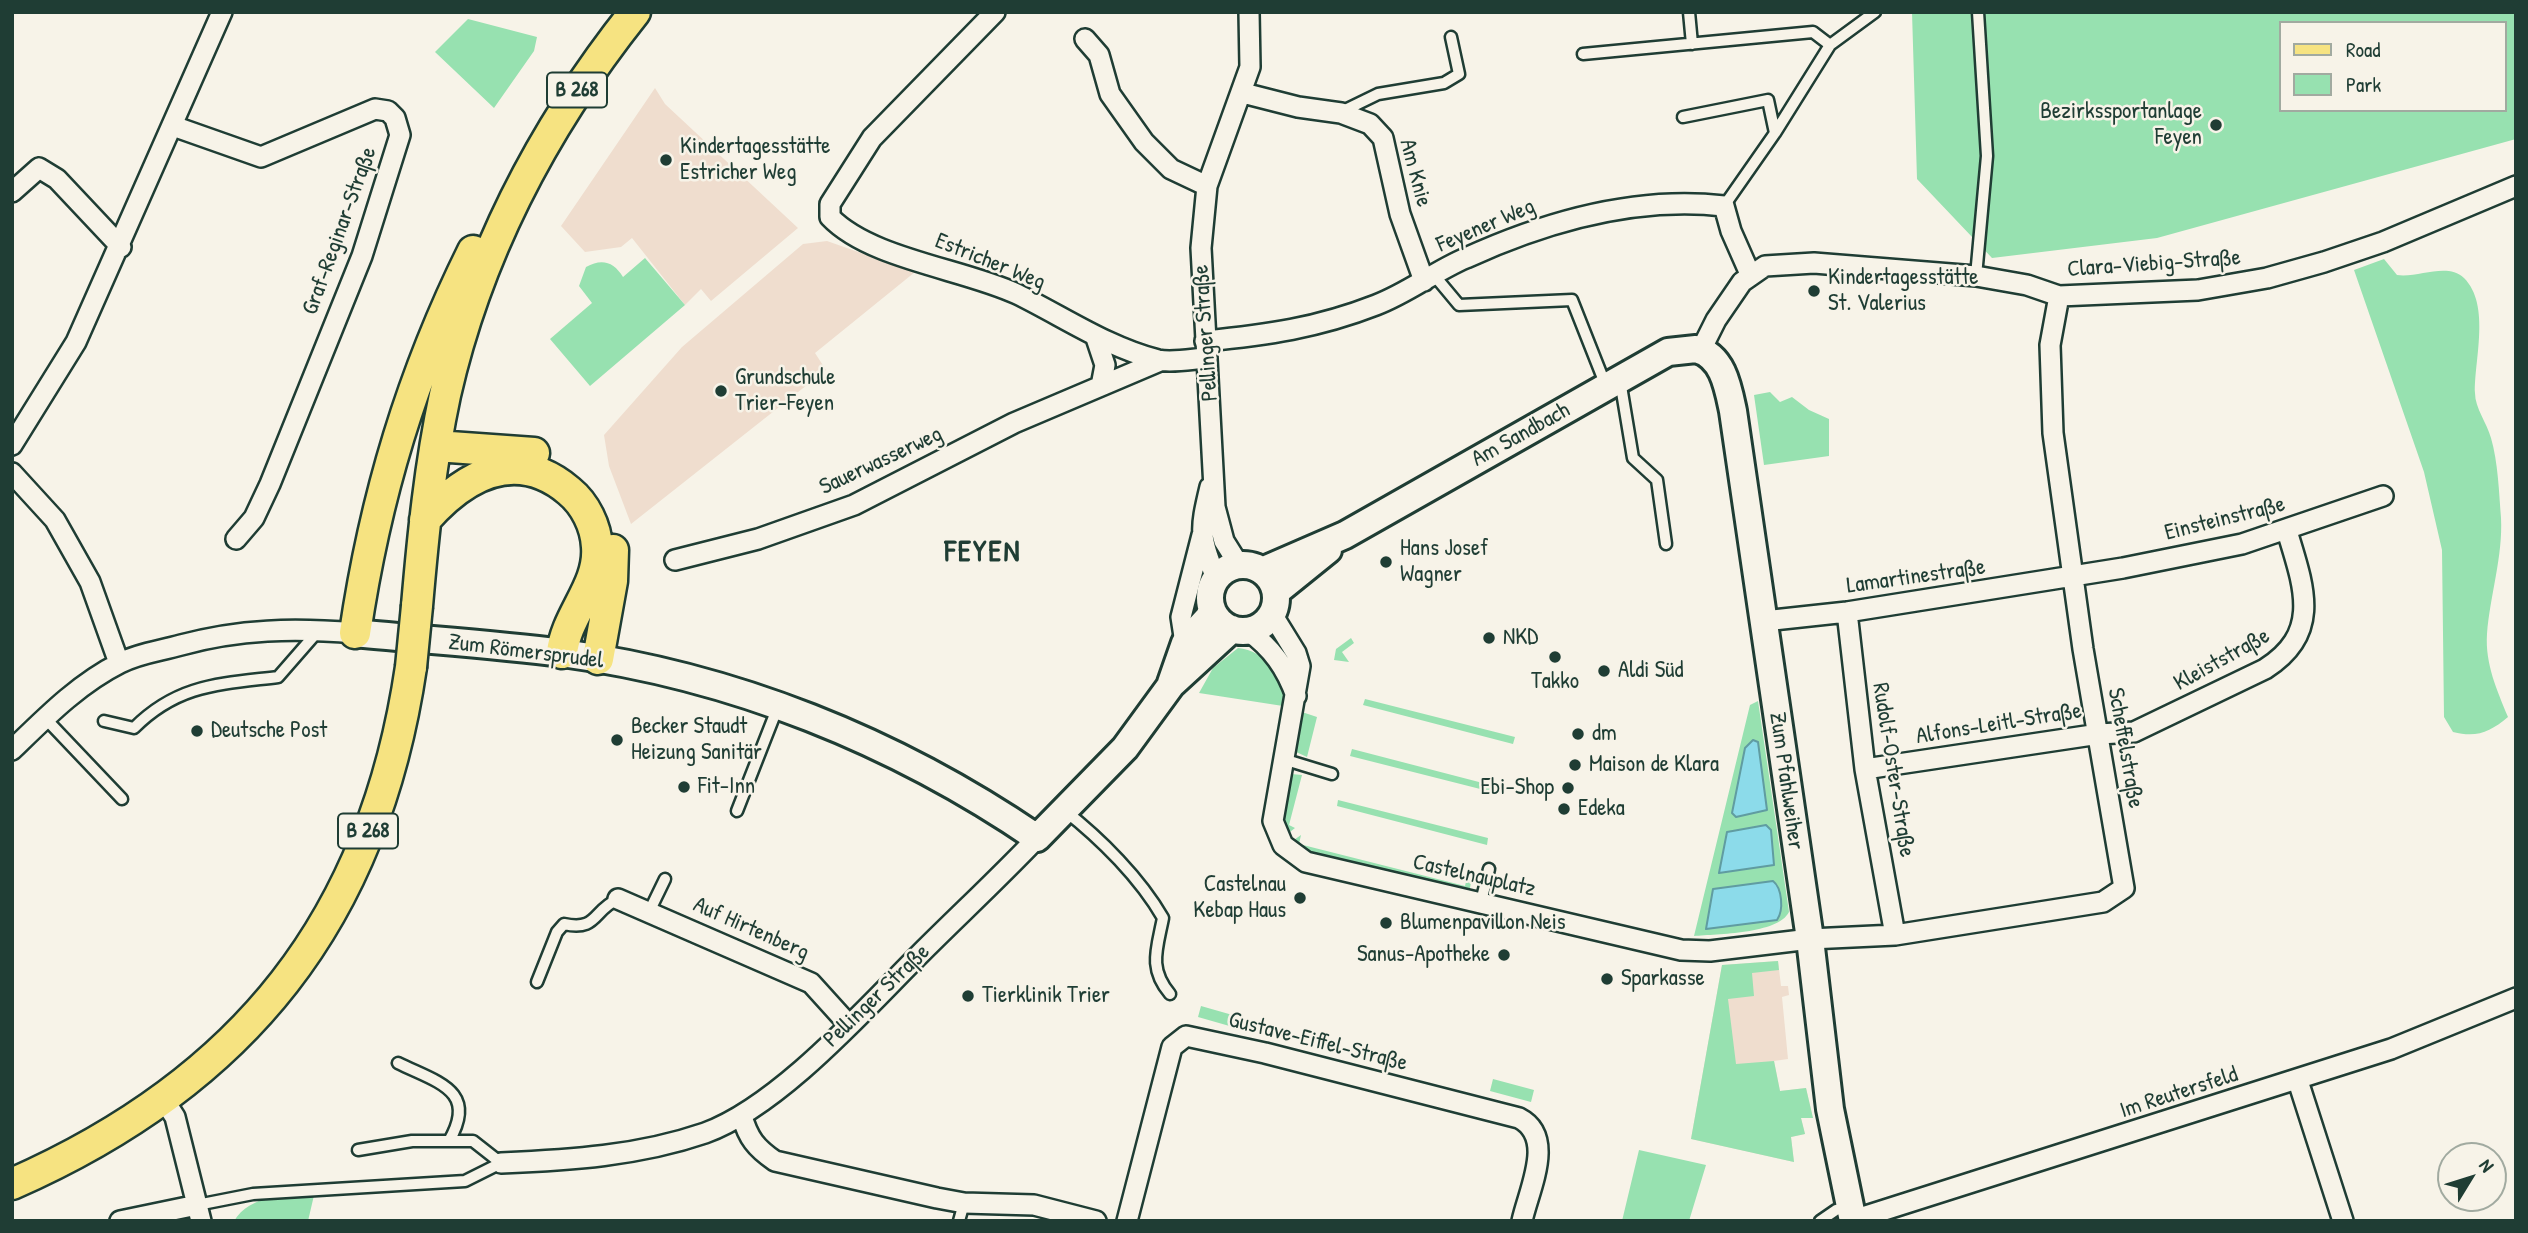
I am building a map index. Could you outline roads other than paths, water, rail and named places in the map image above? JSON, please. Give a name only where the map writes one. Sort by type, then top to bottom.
[{"type":"main road","name":"B 268","points":[[12,1184],[70,1159],[164,1100],[220,1055],[288,982],[339,897],[362,849],[387,781],[411,667],[425,520],[436,446],[445,396],[469,311],[526,174],[581,84],[635,12]]},
{"type":"main road","points":[[355,633],[380,495],[426,354],[492,214],[526,174]]},
{"type":"main road","points":[[436,446],[548,456],[570,466],[602,501],[609,517],[614,559],[598,659]]},
{"type":"main road","points":[[425,520],[445,498],[462,485],[480,476],[515,468],[536,471],[551,478],[577,498],[595,531],[597,549],[594,576],[563,639],[562,653]]},
{"type":"street","points":[[12,444],[76,342],[121,247],[222,12]]},
{"type":"street","name":"Estricher Weg","points":[[995,12],[872,138],[830,204],[830,217],[840,228],[867,243],[1016,294],[1096,338],[1160,361],[1205,349]]},
{"type":"street","name":"Pellinger Straße","points":[[1249,12],[1250,66],[1243,93],[1207,187],[1200,248],[1212,479],[1224,541],[1262,586]]},
{"type":"street","points":[[1085,39],[1099,55],[1110,94],[1144,142],[1171,169],[1207,187]]},
{"type":"street","name":"Am Knie","points":[[1243,93],[1298,107],[1341,113],[1370,124],[1384,138],[1399,214],[1429,278]]},
{"type":"street","name":"Graf-Reginar-Straße","points":[[173,126],[261,157],[375,109],[388,111],[399,126],[400,135],[362,256],[270,484],[254,517],[236,539]]},
{"type":"street","points":[[12,192],[39,168],[57,179],[121,247]]},
{"type":"street","name":"Clara-Viebig-Straße","points":[[1750,274],[1780,263],[1976,276],[2027,285],[2059,296],[2198,290],[2267,278],[2383,242],[2516,187]]},
{"type":"street","name":"Feyener Weg","points":[[1205,349],[1287,333],[1378,305],[1464,258],[1566,221],[1658,204],[1724,206]]},
{"type":"street","points":[[1701,350],[1716,320],[1750,274],[1731,231],[1724,206]]},
{"type":"street","name":"Scheffelstraße","points":[[1810,939],[1895,934],[2103,902],[2124,888],[2083,649],[2053,433],[2050,345],[2059,296]]},
{"type":"street","points":[[1096,338],[1102,349],[1105,365],[1101,386]]},
{"type":"street","name":"Am Sandbach","points":[[1262,586],[1345,535],[1668,352],[1681,348],[1701,350]]},
{"type":"street","name":"Zum Pfahlweiher","points":[[1701,350],[1716,362],[1728,386],[1810,939],[1830,1109],[1852,1216]]},
{"type":"street","name":"Sauerwasserweg","points":[[675,560],[758,539],[854,505],[1014,423],[1160,361]]},
{"type":"street","points":[[12,473],[55,520],[90,582],[119,663]]},
{"type":"street","name":"Pellinger Straße","points":[[1212,479],[1200,523],[1216,579]]},
{"type":"street","name":"Einsteinstraße","points":[[2075,578],[2242,544],[2287,531],[2383,496]]},
{"type":"street","name":"Kleiststraße","points":[[2099,734],[2134,732],[2284,657],[2299,637],[2305,617],[2297,564],[2287,531]]},
{"type":"street","name":"Pellinger Straße","points":[[1185,643],[1181,617],[1202,535]]},
{"type":"street","points":[[1240,630],[1262,625],[1262,586],[1230,568],[1216,579],[1212,589],[1212,609],[1223,625],[1262,641],[1283,665],[1296,696]]},
{"type":"street","name":"Lamartinestraße","points":[[1764,621],[1846,612],[2075,578]]},
{"type":"street","name":"Castelnauplatz","points":[[1262,586],[1300,666],[1273,821],[1283,845],[1292,854],[1306,862],[1681,950],[1710,951],[1810,939]]},
{"type":"street","name":"Pellinger Straße","points":[[1171,685],[1185,643],[1209,617],[1212,609]]},
{"type":"street","name":"Rudolf-Oster-Straße","points":[[1846,612],[1865,769],[1895,934]]},
{"type":"street","name":"Zum Römersprudel","points":[[12,750],[66,698],[119,663],[151,651],[220,634],[270,629],[355,633],[562,653],[598,659],[695,680],[779,705],[891,752],[994,808],[1037,838]]},
{"type":"street","name":"Pellinger Straße","points":[[500,1163],[582,1159],[647,1150],[706,1132],[742,1116],[779,1088],[849,1025],[1125,748],[1171,685],[1240,630]]},
{"type":"street","name":"Alfons-Leitl-Straße","points":[[1865,769],[2099,734]]},
{"type":"street","name":"Auf Hirtenberg","points":[[618,899],[811,983],[849,1025]]},
{"type":"street","name":"Im Reutersfeld","points":[[1852,1216],[2298,1081],[2391,1049],[2516,998]]},
{"type":"street","name":"Gustave-Eiffel-Straße","points":[[1126,1221],[1172,1047],[1186,1036],[1278,1056],[1520,1118],[1529,1123],[1538,1134],[1539,1148],[1522,1221]]},
{"type":"street","points":[[2298,1081],[2343,1221]]},
{"type":"street","points":[[120,1221],[199,1213],[174,1117],[164,1100]]},
{"type":"street","points":[[742,1116],[748,1137],[758,1150],[775,1161],[962,1212],[1034,1205],[1096,1221]]},
{"type":"lane","points":[[1689,12],[1692,44]]},
{"type":"lane","points":[[1724,206],[1775,133],[1830,45],[1875,12]]},
{"type":"lane","points":[[1976,276],[1987,156],[1978,12]]},
{"type":"lane","points":[[1583,54],[1813,32],[1830,45]]},
{"type":"lane","points":[[1341,113],[1378,94],[1444,83],[1459,74],[1451,37]]},
{"type":"lane","points":[[1683,117],[1768,100],[1775,133]]},
{"type":"lane","points":[[1429,278],[1459,305],[1573,300],[1613,383],[1633,458],[1655,476],[1659,486],[1666,544]]},
{"type":"lane","points":[[104,721],[134,728],[155,707],[203,686],[278,677],[319,630]]},
{"type":"lane","points":[[737,811],[779,705]]},
{"type":"lane","points":[[45,718],[122,799]]},
{"type":"lane","points":[[1282,759],[1332,774]]},
{"type":"lane","points":[[1064,810],[1094,836],[1158,909],[1163,918],[1155,960],[1157,979],[1170,994]]},
{"type":"lane","points":[[1481,902],[1489,869]]},
{"type":"lane","points":[[649,912],[666,879]]},
{"type":"lane","points":[[537,982],[557,932],[564,924],[580,928],[591,923],[604,905],[618,899]]},
{"type":"lane","points":[[397,1063],[447,1087],[459,1101],[462,1112],[449,1141]]},
{"type":"lane","points":[[199,1213],[253,1194],[465,1181],[500,1163],[473,1141],[412,1141],[358,1150]]},
{"type":"lane","points":[[1820,1221],[1836,1210],[1852,1216]]},
{"type":"water","points":[[1753,740],[1758,742],[1767,810],[1736,817],[1732,813],[1745,748]]},
{"type":"water","points":[[1766,825],[1771,830],[1774,865],[1719,873],[1727,832]]},
{"type":"water","points":[[1773,881],[1781,899],[1781,911],[1777,920],[1706,929],[1713,889]]},
{"type":"place","name":"Bezirkssportanlage Feyen","points":[[2216,125]]},
{"type":"place","name":"Kindertagesstätte Estricher Weg","points":[[666,160]]},
{"type":"place","name":"Kindertagesstätte St. Valerius","points":[[1814,291]]},
{"type":"place","name":"Grundschule Trier-Feyen","points":[[721,391]]},
{"type":"place","name":"Hans Josef Wagner","points":[[1386,562]]},
{"type":"place","name":"NKD","points":[[1489,638]]},
{"type":"place","name":"Takko","points":[[1555,657]]},
{"type":"place","name":"Aldi Süd","points":[[1604,671]]},
{"type":"place","name":"Deutsche Post","points":[[197,731]]},
{"type":"place","name":"dm","points":[[1578,734]]},
{"type":"place","name":"Becker Staudt Heizung Sanitär","points":[[617,740]]},
{"type":"place","name":"Maison de Klara","points":[[1575,765]]},
{"type":"place","name":"Fit-Inn","points":[[684,787]]},
{"type":"place","name":"Ebi-Shop","points":[[1568,788]]},
{"type":"place","name":"Edeka","points":[[1564,809]]},
{"type":"place","name":"Castelnau Kebap Haus","points":[[1300,898]]},
{"type":"place","name":"Blumenpavillon Neis","points":[[1386,923]]},
{"type":"place","name":"Sanus-Apotheke","points":[[1504,955]]},
{"type":"place","name":"Sparkasse","points":[[1607,979]]},
{"type":"place","name":"Tierklinik Trier","points":[[968,996]]},
{"type":"district","name":"FEYEN","points":[[983,553]]}]
